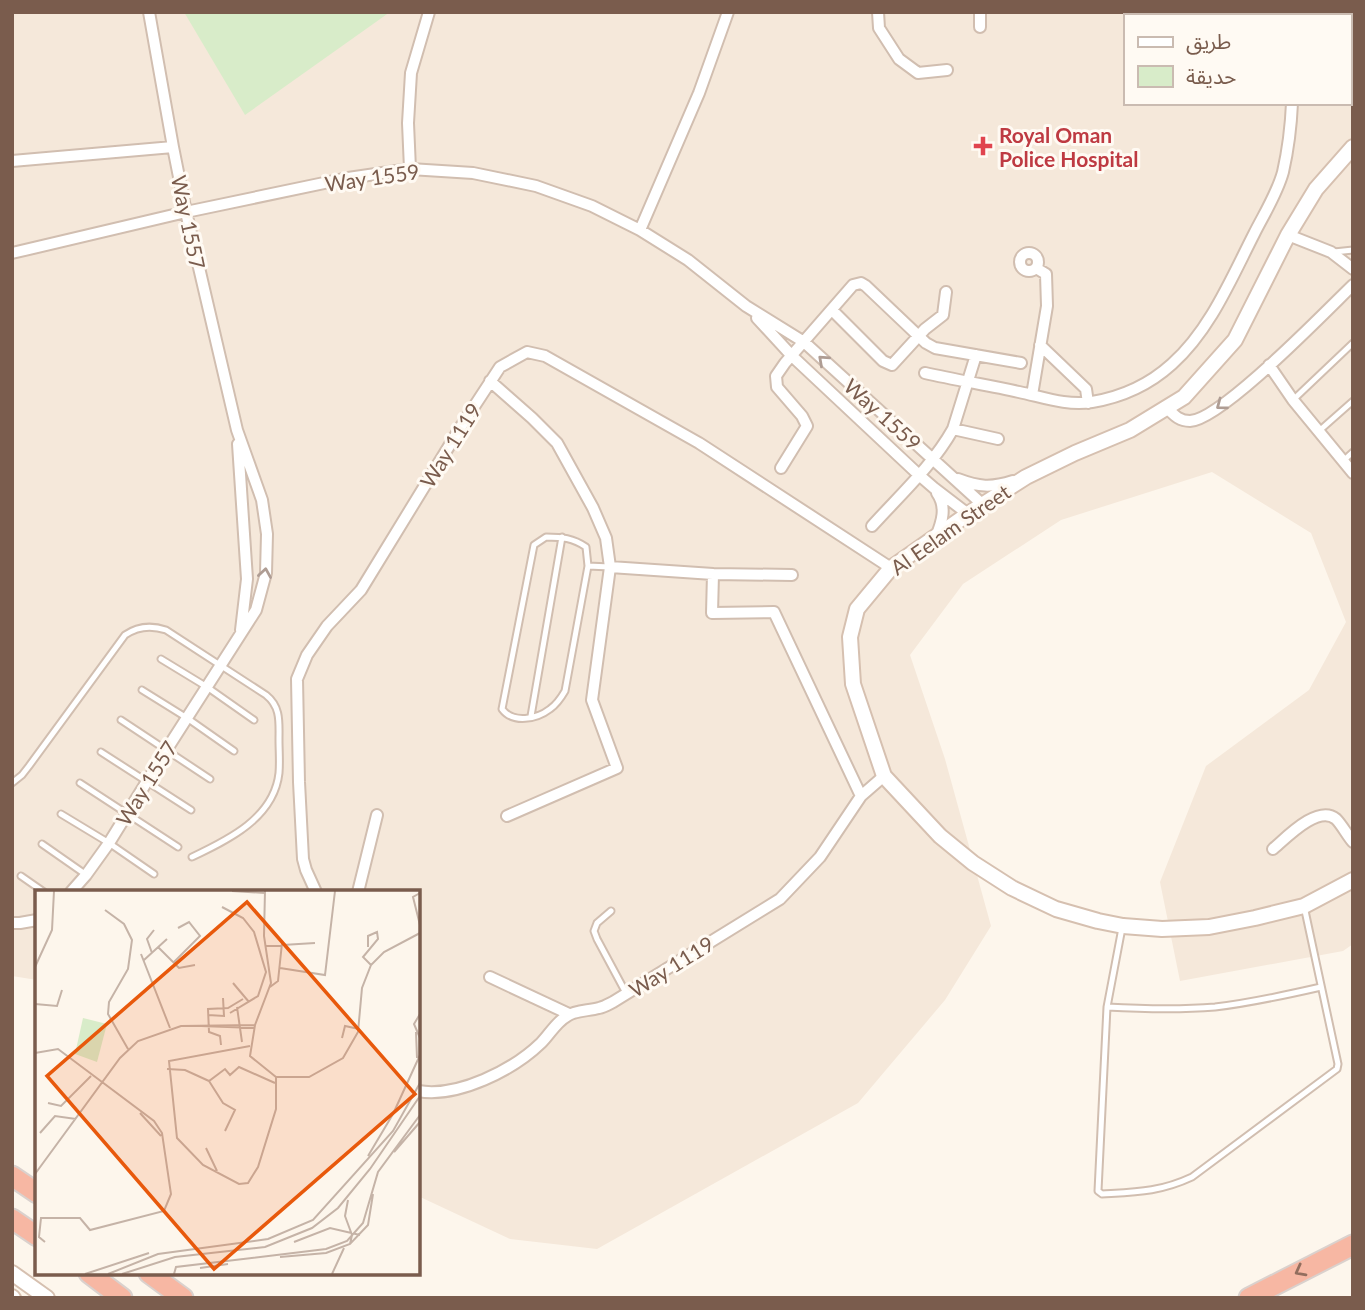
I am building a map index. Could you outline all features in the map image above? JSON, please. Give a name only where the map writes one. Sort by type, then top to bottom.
[{"type":"highway","points":[[12,1176],[35,1192]]},
{"type":"highway","points":[[12,1219],[35,1235]]},
{"type":"highway","points":[[1249,1298],[1353,1245]]},
{"type":"highway","points":[[92,1275],[122,1298]]},
{"type":"highway","points":[[152,1275],[183,1298]]},
{"type":"main road","name":"Al Eelam Street","points":[[1353,147],[1316,189],[1288,235],[1235,340],[1184,397],[1130,430],[1026,477],[982,504],[891,568],[857,609],[850,637],[853,684],[884,776],[940,836],[973,863],[1002,882],[1056,909],[1123,926],[1162,929],[1209,927],[1304,906],[1353,880]]},
{"type":"main road","points":[[12,1273],[47,1298]]},
{"type":"street","name":"Way 1557","points":[[73,890],[109,843],[256,610],[266,573],[267,544],[262,500],[237,430],[186,212],[149,12]]},
{"type":"street","points":[[410,169],[408,123],[411,73],[429,12]]},
{"type":"street","points":[[640,230],[699,93],[728,12]]},
{"type":"street","points":[[878,12],[879,28],[900,59],[918,73],[947,70]]},
{"type":"street","points":[[980,12],[980,27]]},
{"type":"street","points":[[925,373],[1071,402],[1105,400],[1130,392],[1150,381],[1173,364],[1198,336],[1275,194],[1283,173],[1292,105]]},
{"type":"street","points":[[12,161],[173,146]]},
{"type":"street","name":"Way 1559","points":[[12,253],[186,212],[348,178],[410,169],[473,173],[536,186],[592,206],[640,230],[688,260],[746,306],[804,342],[982,504]]},
{"type":"street","points":[[1288,235],[1331,252],[1353,269]]},
{"type":"street","points":[[1032,395],[1047,306],[1046,274],[1036,268]]},
{"type":"street","points":[[781,468],[807,426],[802,416],[777,387],[776,376],[853,285],[861,283],[866,286],[935,348],[1021,363]]},
{"type":"street","points":[[1167,408],[1177,418],[1190,421],[1202,418],[1217,409],[1255,379],[1353,285]]},
{"type":"street","points":[[832,310],[883,361],[892,365],[919,335],[943,315],[946,292]]},
{"type":"street","name":"Way 1559","points":[[746,306],[792,356],[919,475],[968,514]]},
{"type":"street","points":[[1040,345],[1086,389],[1088,402]]},
{"type":"street","name":"Way 1119","points":[[315,890],[303,859],[297,679],[307,655],[327,626],[361,590],[461,425],[500,367],[527,352],[545,356],[699,443],[891,568]]},
{"type":"street","points":[[872,526],[919,475],[947,439],[953,429],[976,355]]},
{"type":"street","points":[[1269,365],[1293,400],[1353,473]]},
{"type":"street","points":[[490,381],[557,443],[606,538],[610,567],[592,700],[617,768],[507,816]]},
{"type":"street","points":[[953,429],[999,439]]},
{"type":"street","name":"Way 1557","points":[[237,430],[247,579],[240,636]]},
{"type":"street","name":"Way 1559","points":[[951,476],[976,485],[991,486],[1026,477]]},
{"type":"street","points":[[934,488],[941,498],[944,510],[936,537]]},
{"type":"street","points":[[243,514],[263,509]]},
{"type":"street","points":[[244,547],[267,544]]},
{"type":"street","points":[[610,567],[713,574],[792,575]]},
{"type":"street","points":[[713,574],[712,613],[774,612],[861,796]]},
{"type":"street","name":"Way 1119","points":[[569,1014],[613,1002],[780,899],[820,857],[861,796],[884,776]]},
{"type":"street","points":[[1273,849],[1320,814],[1335,819],[1353,842]]},
{"type":"street","points":[[358,890],[377,816]]},
{"type":"street","points":[[12,923],[35,920]]},
{"type":"street","points":[[420,1091],[451,1091],[480,1081],[512,1065],[542,1042],[569,1014],[490,977]]},
{"type":"lane","points":[[1331,252],[1353,250]]},
{"type":"lane","points":[[1293,400],[1353,343]]},
{"type":"lane","points":[[1319,431],[1353,401]]},
{"type":"lane","points":[[1343,461],[1353,452]]},
{"type":"lane","points":[[546,537],[562,537],[578,541],[586,547],[588,566],[565,691],[548,711],[518,719],[508,716],[502,709],[534,545],[546,537]]},
{"type":"lane","points":[[531,716],[562,537]]},
{"type":"lane","points":[[588,566],[610,567]]},
{"type":"lane","points":[[12,783],[29,766],[120,641],[131,631],[145,627],[159,628],[266,695],[274,703],[279,720],[279,774],[267,804],[257,817],[224,841],[192,857]]},
{"type":"lane","points":[[161,659],[254,720]]},
{"type":"lane","points":[[142,690],[234,751]]},
{"type":"lane","points":[[121,720],[210,779]]},
{"type":"lane","points":[[101,752],[191,810]]},
{"type":"lane","points":[[80,783],[178,847]]},
{"type":"lane","points":[[61,814],[154,874]]},
{"type":"lane","points":[[42,844],[86,875]]},
{"type":"lane","points":[[21,876],[41,890]]},
{"type":"lane","points":[[1123,926],[1107,1007],[1098,1192],[1102,1194],[1150,1191],[1192,1177],[1337,1069],[1304,906]]},
{"type":"lane","points":[[611,911],[597,923],[595,935],[626,993]]},
{"type":"lane","points":[[1107,1007],[1161,1010],[1215,1007],[1269,999],[1321,987]]},
{"type":"shaded area","points":[[12,12],[1353,12],[1353,944],[1343,951],[1180,981],[1160,882],[1206,766],[1309,690],[1346,622],[1311,533],[1212,472],[1061,520],[963,584],[910,655],[945,759],[991,926],[945,1000],[858,1103],[597,1249],[510,1239],[420,1197],[420,890],[35,890],[35,980],[12,976]]},
{"type":"green space","points":[[184,12],[390,12],[245,115]]},
{"type":"place","name":"Royal Oman Police Hospital","points":[[983,146]]}]
